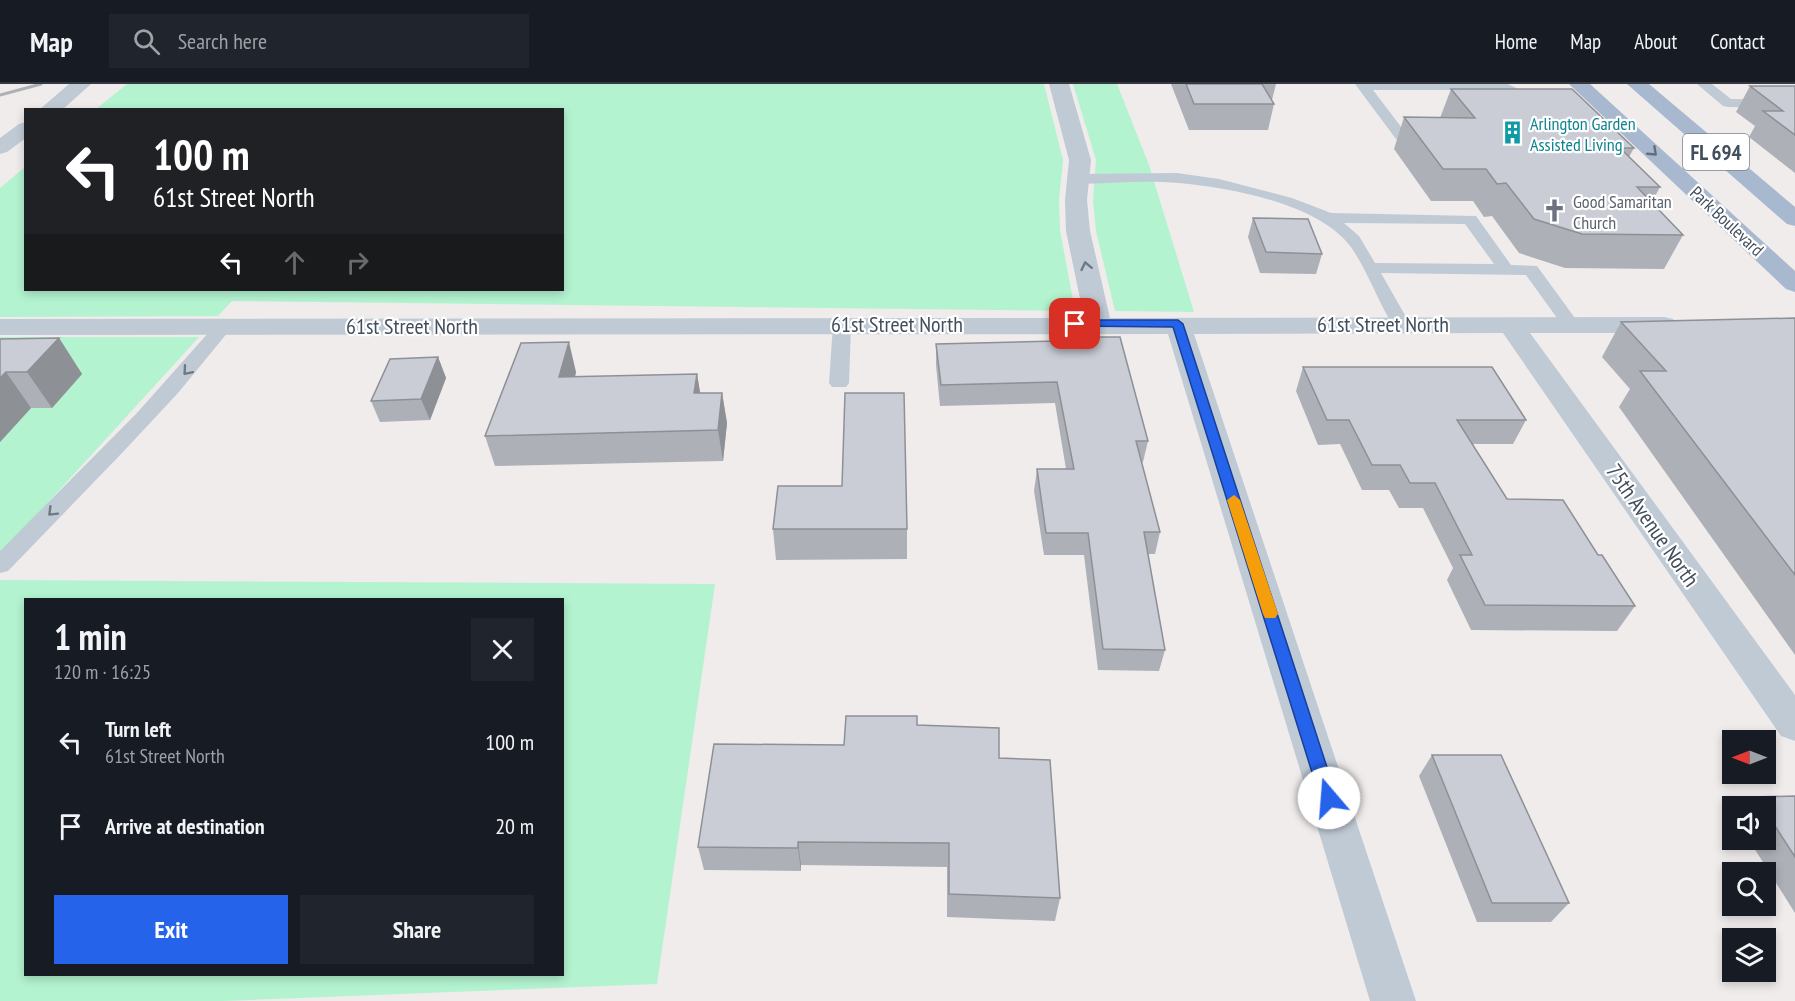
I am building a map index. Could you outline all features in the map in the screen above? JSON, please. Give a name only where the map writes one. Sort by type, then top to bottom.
[{"type":"main road","name":"Park Boulevard","points":[[1579,84],[1619,103],[1677,118],[1795,219]]},
{"type":"main road","points":[[1604,84],[1619,103]]},
{"type":"main road","name":"Park Boulevard","points":[[1619,103],[1720,215],[1795,284]]},
{"type":"main road","points":[[1720,215],[1775,241],[1795,255]]},
{"type":"street","points":[[51,108],[81,84]]},
{"type":"street","points":[[1059,84],[1080,160],[1076,200],[1078,231],[1098,324]]},
{"type":"street","points":[[0,148],[24,130]]},
{"type":"street","points":[[1178,324],[1394,1001]]},
{"type":"street","name":"75th Avenue North","points":[[1511,324],[1795,725]]},
{"type":"street","name":"61st Street North","points":[[0,327],[1689,324]]},
{"type":"lane","points":[[1704,84],[1728,104],[1795,103]]},
{"type":"lane","points":[[1363,85],[1502,86],[1554,110]]},
{"type":"lane","points":[[1363,85],[1401,136]]},
{"type":"lane","points":[[1780,90],[1795,103]]},
{"type":"lane","points":[[1078,179],[1177,178],[1219,184],[1287,201],[1329,218],[1353,239],[1401,324]]},
{"type":"lane","points":[[1329,218],[1470,219],[1506,269]]},
{"type":"lane","points":[[1370,268],[1531,270],[1571,324]]},
{"type":"lane","points":[[839,383],[842,324]]},
{"type":"lane","points":[[0,565],[185,374],[224,326]]},
{"type":"green space","points":[[127,84],[1044,84],[1063,160],[1059,200],[1060,230],[1075,311],[232,301],[218,316],[0,317],[0,188],[24,168],[24,291],[564,291],[564,108],[97,108]]},
{"type":"green space","points":[[1073,84],[1117,84],[1149,165],[1194,312],[1115,311],[1096,231],[1093,201],[1096,160]]},
{"type":"green space","points":[[0,337],[199,337],[0,555]]},
{"type":"green space","points":[[0,580],[715,584],[657,984],[223,1001],[0,1001]]},
{"type":"building","points":[[1186,84],[1262,84],[1274,104],[1194,104]]},
{"type":"building","points":[[1750,86],[1795,86],[1795,135],[1763,111],[1783,111]]},
{"type":"building","points":[[1451,89],[1572,89],[1634,148],[1620,148],[1660,187],[1637,187],[1683,235],[1582,234],[1534,219],[1506,183],[1497,184],[1486,169],[1443,169],[1404,117],[1475,118]]},
{"type":"building","points":[[1253,218],[1308,219],[1322,254],[1266,252]]},
{"type":"building","points":[[1795,318],[1795,575],[1640,371],[1666,371],[1621,322]]},
{"type":"building","points":[[1055,337],[1120,337],[1148,441],[1136,441],[1160,532],[1144,532],[1165,650],[1103,649],[1088,533],[1046,533],[1037,469],[1074,469],[1057,382],[941,385],[936,344],[1056,341]]},
{"type":"building","points":[[59,338],[27,372],[6,372],[0,378],[0,339]]},
{"type":"building","points":[[569,342],[559,377],[697,374],[694,393],[722,393],[718,430],[485,436],[521,343]]},
{"type":"building","points":[[438,357],[421,399],[371,401],[390,359]]},
{"type":"building","points":[[1303,367],[1492,367],[1526,420],[1457,420],[1507,499],[1563,500],[1598,555],[1602,555],[1635,606],[1485,605],[1460,555],[1472,555],[1435,483],[1410,483],[1400,465],[1372,465],[1349,420],[1327,420]]},
{"type":"building","points":[[845,393],[904,393],[907,529],[773,529],[778,486],[842,486]]},
{"type":"building","points":[[846,716],[917,716],[917,725],[999,728],[999,758],[1050,760],[1060,898],[949,894],[949,843],[798,842],[798,848],[698,847],[714,744],[844,745]]},
{"type":"building","points":[[1432,755],[1501,755],[1569,903],[1492,903]]},
{"type":"building","points":[[1776,796],[1795,796],[1795,857],[1776,828]]},
{"type":"railway","points":[[0,95],[41,84]]},
{"type":"slow traffic","points":[[1234,500],[1270,614]]},
{"type":"place","name":"Arlington Garden Assisted Living","points":[[1512,133]]},
{"type":"place","name":"Good Samaritan Church","points":[[1555,211]]},
{"type":"route","points":[[1075,324],[1178,324],[1329,798]]}]
